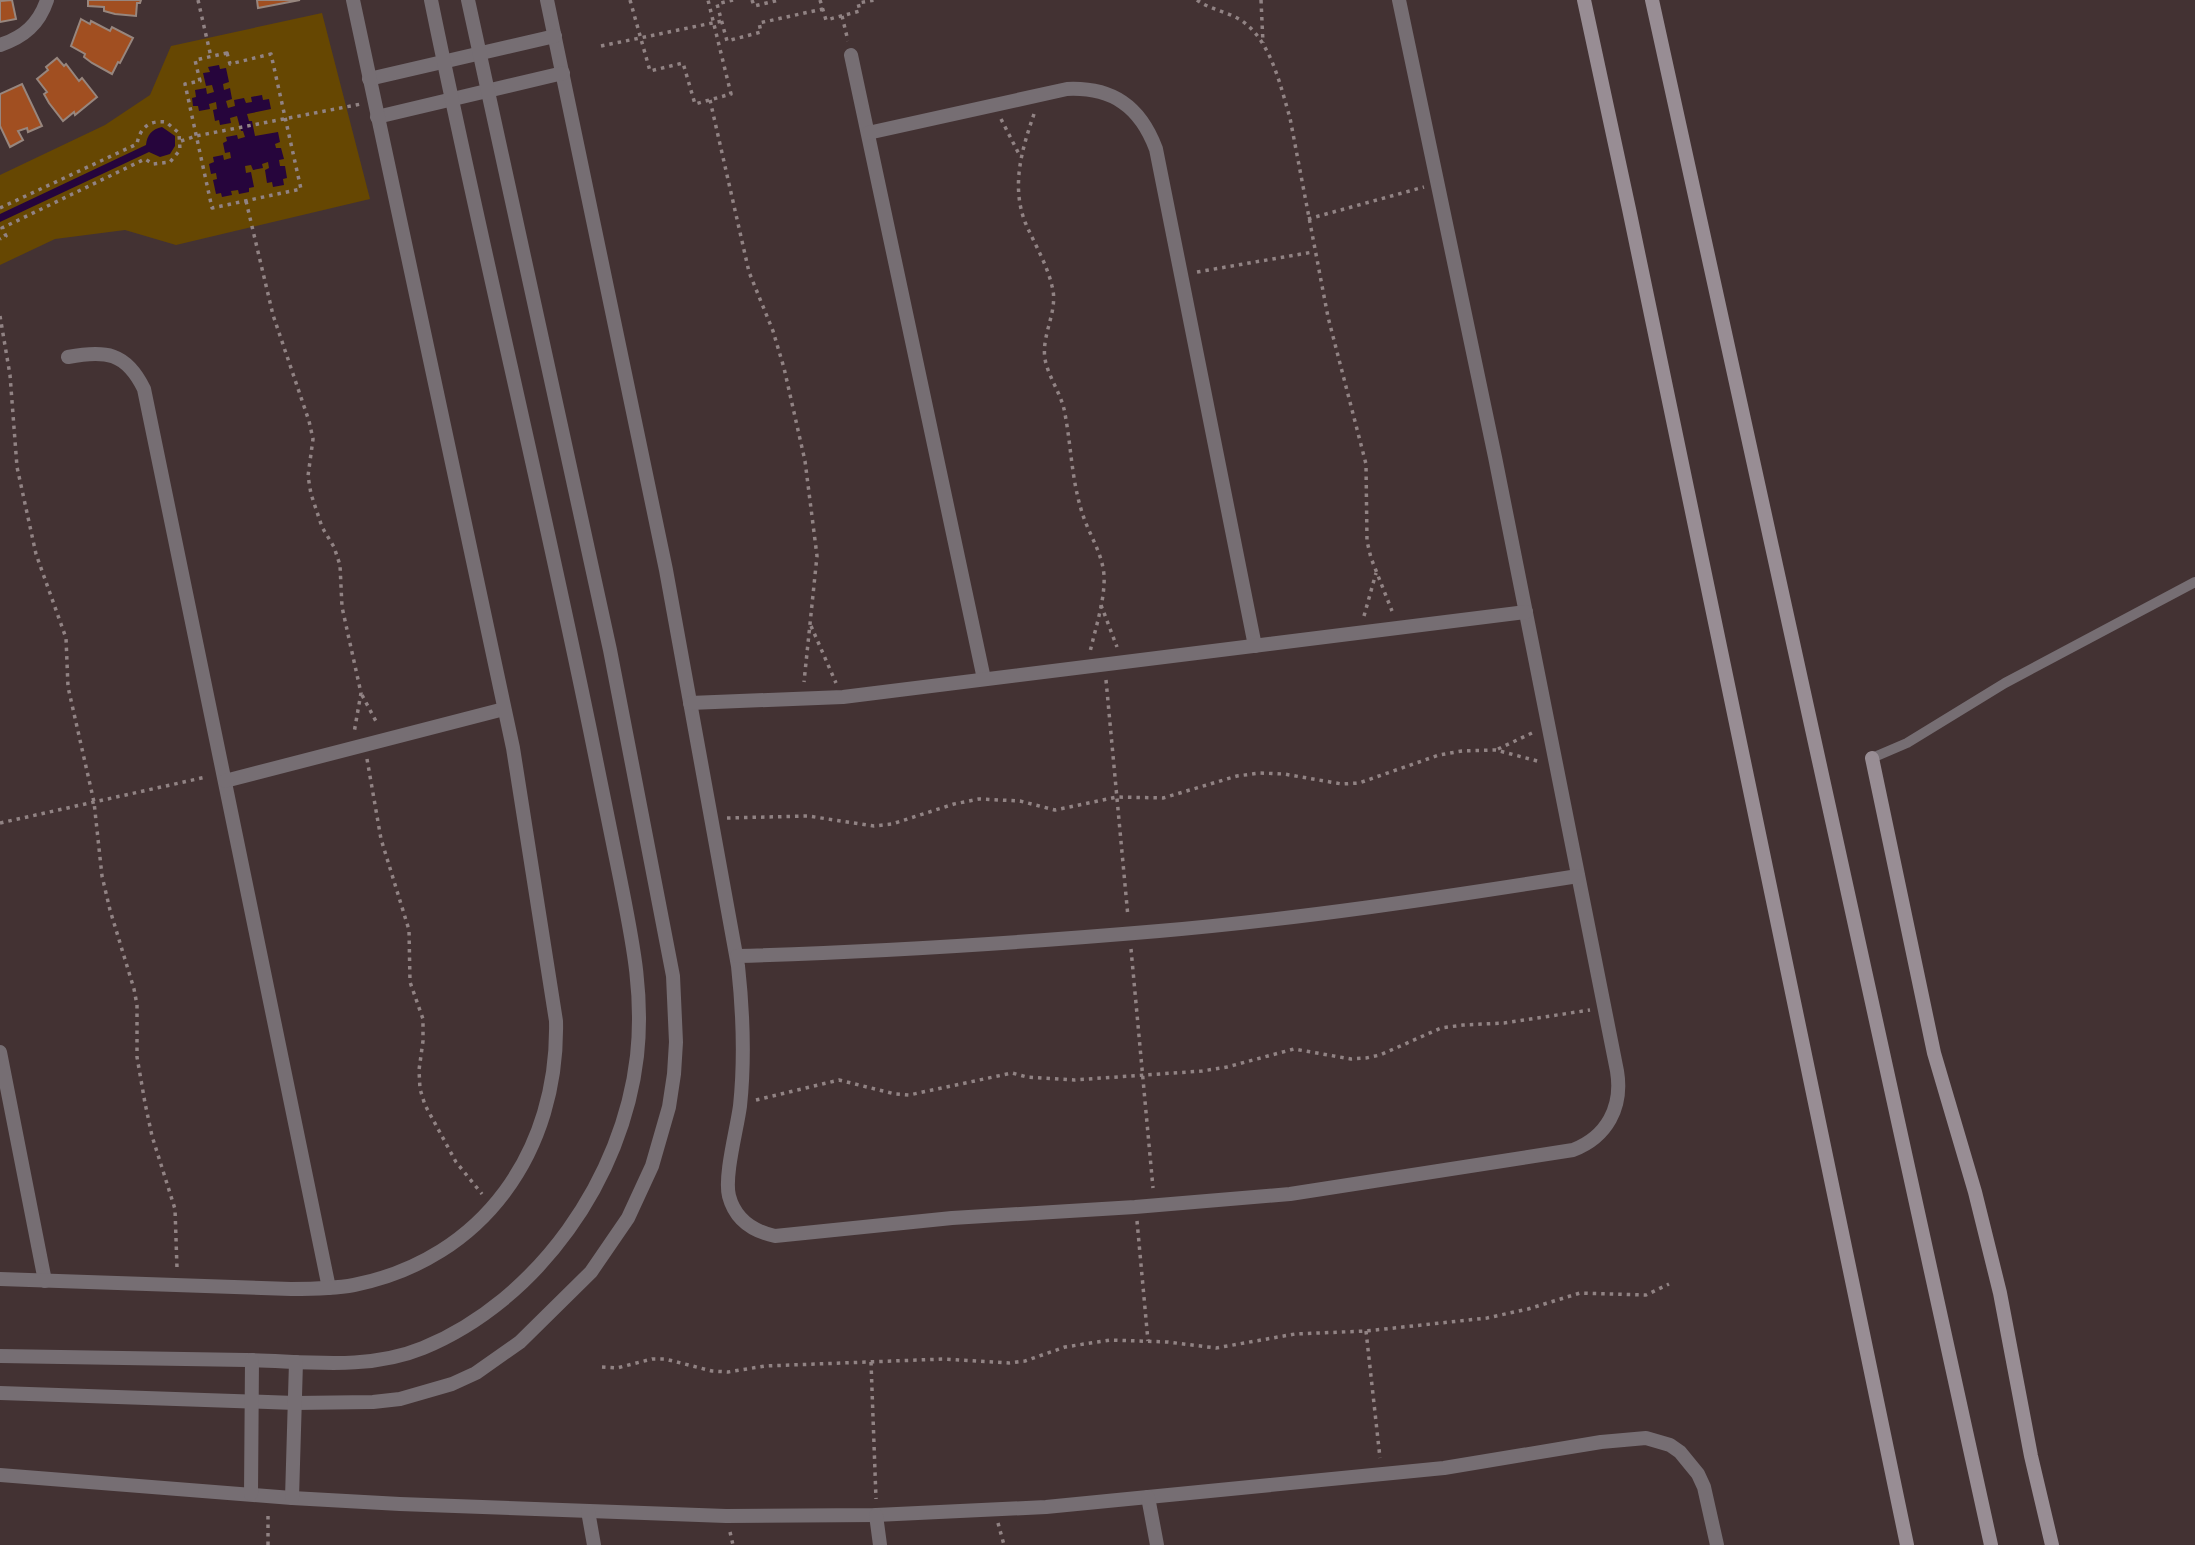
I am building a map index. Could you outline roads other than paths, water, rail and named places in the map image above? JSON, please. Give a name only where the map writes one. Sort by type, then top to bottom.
[{"type":"main road","points":[[1584,0],[1907,1545]]},
{"type":"main road","points":[[1652,0],[1991,1545]]},
{"type":"main road","points":[[1872,758],[1934,1053],[1978,1205],[2000,1293],[2031,1456],[2052,1545]]},
{"type":"street","points":[[0,45],[30,29],[43,11],[47,0]]},
{"type":"street","points":[[0,1279],[329,1288],[377,1279],[422,1261],[463,1235],[492,1207],[515,1177],[540,1128],[554,1076],[556,1048],[552,994],[513,748],[352,0]]},
{"type":"street","points":[[0,1356],[348,1364],[385,1359],[421,1349],[474,1320],[523,1281],[564,1236],[597,1184],[622,1124],[637,1060],[640,1027],[637,962],[576,662],[431,0]]},
{"type":"street","points":[[0,1393],[252,1402],[373,1402],[427,1393],[476,1373],[520,1342],[591,1272],[628,1218],[645,1183],[661,1139],[674,1074],[676,1008],[666,939],[610,650],[468,0]]},
{"type":"street","points":[[547,0],[666,570],[737,956],[743,1031],[740,1104],[727,1189],[733,1208],[754,1230],[785,1236],[952,1218],[1290,1194],[1559,1152],[1584,1145],[1594,1139],[1611,1120],[1619,1096],[1617,1072],[1526,612],[1399,0]]},
{"type":"street","points":[[369,79],[555,36]]},
{"type":"street","points":[[851,55],[984,680]]},
{"type":"street","points":[[377,117],[563,73]]},
{"type":"street","points":[[868,133],[1067,89],[1097,90],[1125,103],[1143,122],[1156,149],[1255,646]]},
{"type":"street","points":[[68,356],[94,352],[117,358],[134,372],[144,389],[329,1288]]},
{"type":"street","points":[[690,703],[843,697],[1526,612]]},
{"type":"street","points":[[224,777],[387,740],[504,709]]},
{"type":"street","points":[[737,956],[948,947],[1160,931],[1369,907],[1578,876]]},
{"type":"street","points":[[0,1052],[44,1281]]},
{"type":"street","points":[[251,1494],[253,1360]]},
{"type":"street","points":[[292,1498],[296,1362]]},
{"type":"street","points":[[0,1475],[292,1498],[726,1516],[876,1515],[1046,1507],[1444,1468],[1601,1441],[1646,1438],[1658,1440],[1680,1452],[1695,1468],[1704,1487],[1717,1545]]},
{"type":"street","points":[[1148,1497],[1157,1545]]},
{"type":"street","points":[[587,1511],[594,1545]]},
{"type":"street","points":[[876,1515],[880,1545]]},
{"type":"lane","points":[[1872,758],[1907,743],[1994,689],[2195,582]]}]
